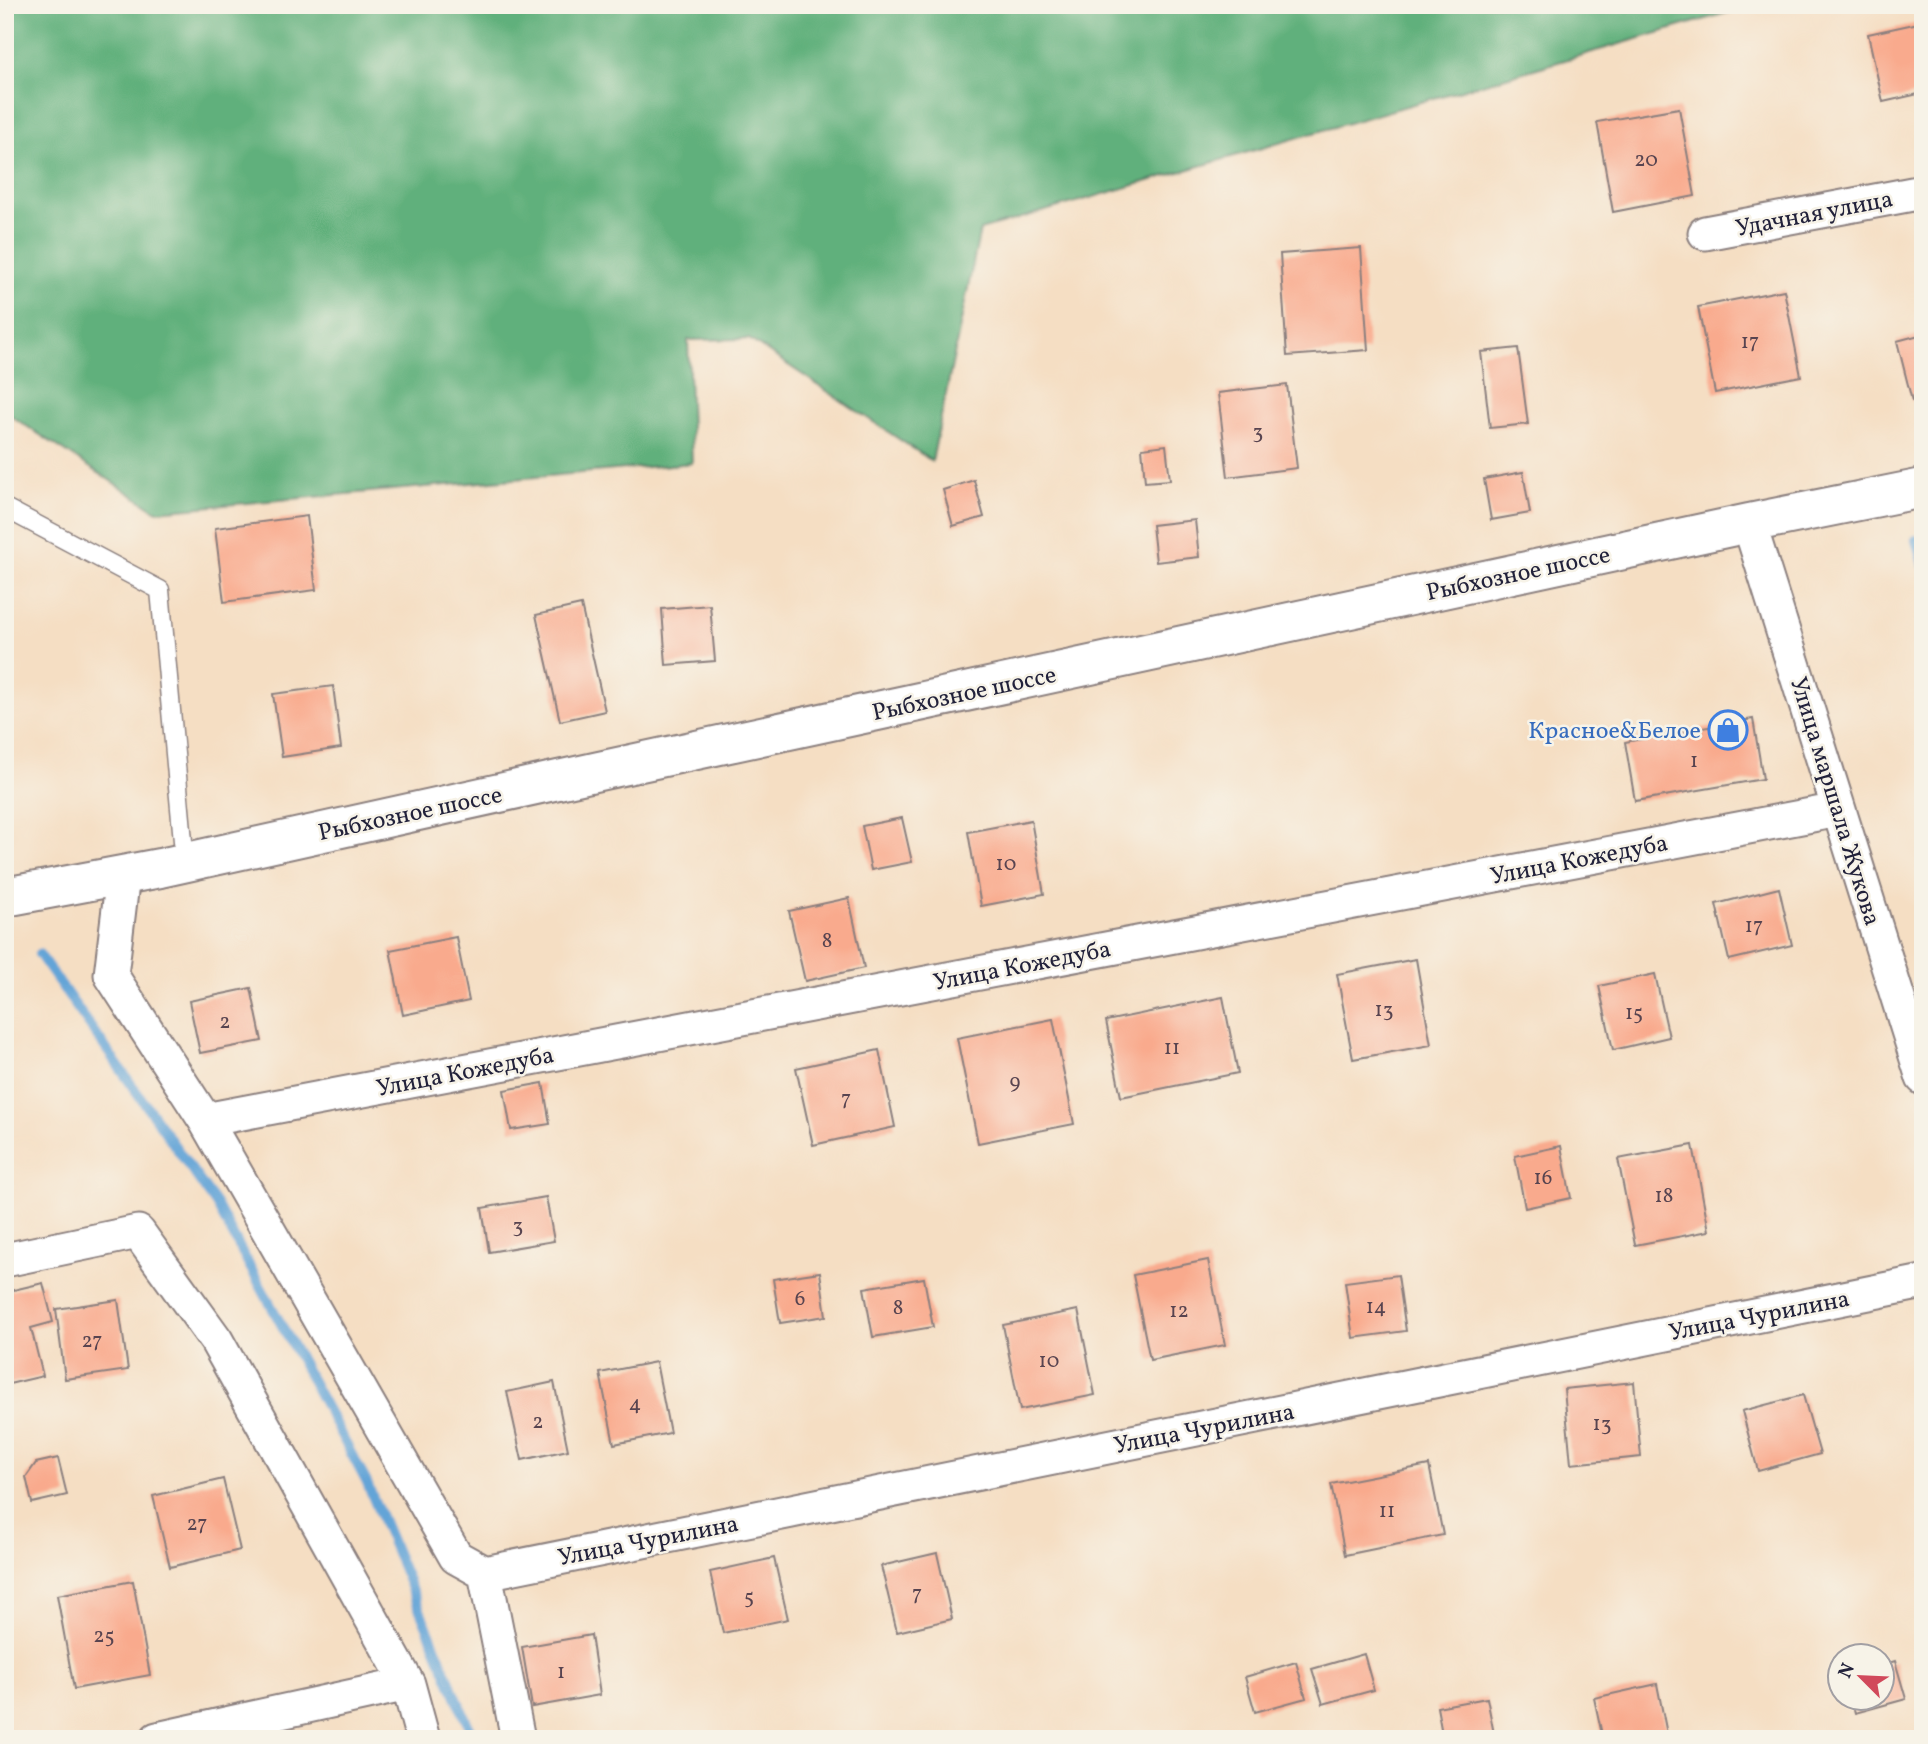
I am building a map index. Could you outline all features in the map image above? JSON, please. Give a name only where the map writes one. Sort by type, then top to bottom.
[{"type":"street","name":"Удачная улица","points":[[1705,233],[1923,192]]},
{"type":"street","name":"Рыбхозное шоссе","points":[[5,897],[185,863],[626,765],[1749,523],[1923,488]]},
{"type":"street","name":"Улица маршала Жукова","points":[[1749,523],[1923,1078]]},
{"type":"street","name":"Улица Кожедуба","points":[[205,1120],[1838,810]]},
{"type":"street","points":[[123,875],[111,975],[205,1120],[456,1557],[485,1573],[518,1739]]},
{"type":"street","points":[[5,1260],[138,1232],[216,1340],[408,1684],[423,1739]]},
{"type":"street","name":"Улица Чурилина","points":[[485,1573],[1923,1282]]},
{"type":"street","points":[[157,1739],[408,1684]]},
{"type":"lane","points":[[5,508],[160,590],[185,863]]},
{"type":"green space","points":[[5,5],[1754,5],[980,230],[932,461],[749,339],[688,340],[692,463],[157,511],[5,412]]},
{"type":"building","points":[[1923,22],[1923,93],[1883,102],[1868,34]]},
{"type":"building","points":[[1679,108],[1695,196],[1613,212],[1597,122]]},
{"type":"building","points":[[1361,248],[1368,350],[1287,356],[1280,254]]},
{"type":"building","points":[[1784,290],[1801,376],[1715,393],[1698,307]]},
{"type":"building","points":[[1923,334],[1923,398],[1912,401],[1897,341]]},
{"type":"building","points":[[1518,348],[1528,424],[1490,428],[1481,352]]},
{"type":"building","points":[[1287,385],[1297,468],[1228,477],[1218,393]]},
{"type":"building","points":[[1166,445],[1170,480],[1145,482],[1142,448]]},
{"type":"building","points":[[1523,472],[1530,513],[1491,520],[1484,479]]},
{"type":"building","points":[[974,480],[984,517],[953,526],[943,490]]},
{"type":"building","points":[[307,516],[316,590],[224,602],[215,528]]},
{"type":"building","points":[[1195,520],[1199,557],[1156,562],[1152,525]]},
{"type":"building","points":[[581,605],[605,711],[560,721],[536,615]]},
{"type":"building","points":[[710,605],[715,661],[666,665],[662,609]]},
{"type":"building","points":[[333,686],[341,748],[282,757],[273,694]]},
{"type":"building","points":[[1753,719],[1763,779],[1635,801],[1625,742]]},
{"type":"building","points":[[902,818],[912,862],[871,870],[862,826]]},
{"type":"building","points":[[1031,820],[1044,894],[981,906],[968,832]]},
{"type":"building","points":[[1779,888],[1792,945],[1729,960],[1716,904]]},
{"type":"building","points":[[849,898],[864,968],[805,981],[789,911]]},
{"type":"building","points":[[456,937],[469,1001],[403,1015],[390,950]]},
{"type":"building","points":[[1416,959],[1431,1045],[1353,1059],[1337,974]]},
{"type":"building","points":[[1655,974],[1669,1037],[1613,1050],[1599,986]]},
{"type":"building","points":[[251,988],[262,1041],[200,1053],[189,1001]]},
{"type":"building","points":[[1223,997],[1238,1073],[1121,1097],[1106,1021]]},
{"type":"building","points":[[1053,1019],[1074,1124],[978,1143],[957,1038]]},
{"type":"building","points":[[879,1050],[895,1127],[813,1145],[796,1068]]},
{"type":"building","points":[[543,1083],[550,1124],[511,1130],[504,1090]]},
{"type":"building","points":[[1693,1145],[1709,1231],[1635,1245],[1618,1159]]},
{"type":"building","points":[[1561,1146],[1571,1198],[1525,1208],[1515,1156]]},
{"type":"building","points":[[546,1197],[554,1241],[489,1252],[482,1208]]},
{"type":"building","points":[[1208,1260],[1225,1345],[1150,1360],[1133,1275]]},
{"type":"building","points":[[820,1272],[826,1316],[780,1323],[773,1279]]},
{"type":"building","points":[[1398,1275],[1406,1331],[1353,1338],[1345,1282]]},
{"type":"building","points":[[924,1278],[933,1327],[873,1337],[864,1288]]},
{"type":"building","points":[[43,1283],[53,1322],[31,1328],[43,1376],[5,1385],[5,1292]]},
{"type":"building","points":[[118,1300],[128,1370],[65,1379],[56,1309]]},
{"type":"building","points":[[1078,1310],[1095,1395],[1020,1410],[1003,1325]]},
{"type":"building","points":[[656,1362],[670,1433],[614,1444],[600,1373]]},
{"type":"building","points":[[554,1382],[568,1450],[522,1460],[507,1392]]},
{"type":"building","points":[[1634,1382],[1641,1457],[1571,1464],[1564,1389]]},
{"type":"building","points":[[1803,1395],[1820,1454],[1758,1471],[1742,1411]]},
{"type":"building","points":[[58,1458],[67,1495],[32,1503],[26,1477],[36,1463]]},
{"type":"building","points":[[1429,1465],[1443,1535],[1345,1555],[1331,1484]]},
{"type":"building","points":[[223,1479],[240,1550],[170,1567],[153,1496]]},
{"type":"building","points":[[937,1553],[952,1619],[897,1632],[881,1566]]},
{"type":"building","points":[[774,1558],[788,1619],[723,1633],[710,1572]]},
{"type":"building","points":[[133,1581],[150,1675],[74,1689],[57,1595]]},
{"type":"building","points":[[591,1635],[600,1695],[532,1707],[522,1647]]},
{"type":"building","points":[[1364,1654],[1374,1690],[1323,1704],[1312,1669]]},
{"type":"building","points":[[1296,1662],[1306,1698],[1255,1712],[1245,1677]]},
{"type":"building","points":[[1896,1664],[1906,1699],[1896,1702]]},
{"type":"building","points":[[1657,1684],[1668,1739],[1603,1739],[1594,1698]]},
{"type":"building","points":[[1487,1698],[1495,1739],[1443,1739],[1437,1707]]},
{"type":"waterway","points":[[1916,540],[1923,564]]},
{"type":"waterway","points":[[39,954],[216,1204],[366,1481],[474,1739]]},
{"type":"place","name":"Красное&Белое","points":[[1728,730]]}]
